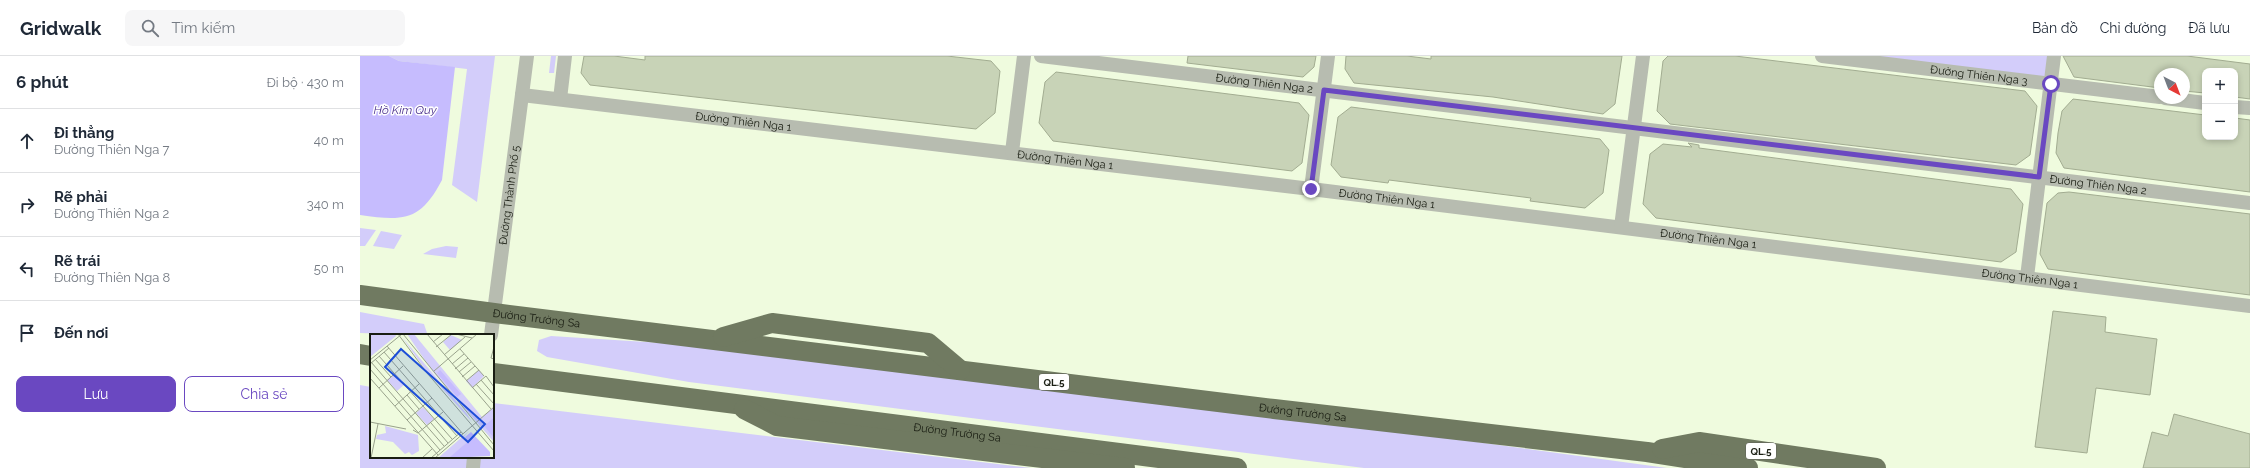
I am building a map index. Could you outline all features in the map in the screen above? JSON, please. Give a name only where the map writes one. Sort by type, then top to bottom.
[{"type":"highway","name":"Đường Trường Sa","points":[[360,295],[494,313],[1266,408],[1647,452],[1748,468]]},
{"type":"highway","points":[[360,354],[370,356]]},
{"type":"highway","name":"Đường Trường Sa","points":[[494,373],[1237,468]]},
{"type":"highway","name":"Đường Trường Sa","points":[[729,402],[777,426],[1125,468]]},
{"type":"highway","name":"Đường Trường Sa","points":[[1647,452],[1699,442],[1876,468]]},
{"type":"highway","name":"Đường Trường Sa","points":[[1147,468],[1186,461]]},
{"type":"street","name":"Đường Thành Phố 5","points":[[491,334],[527,56]]},
{"type":"street","points":[[560,99],[565,56]]},
{"type":"street","points":[[1012,152],[1024,56]]},
{"type":"street","name":"Đường Thiên Nga 2","points":[[1041,56],[2250,203]]},
{"type":"street","points":[[1311,189],[1328,56]]},
{"type":"street","points":[[1621,227],[1643,56]]},
{"type":"street","name":"Đường Thiên Nga 3","points":[[1822,56],[2154,96]]},
{"type":"street","points":[[2027,277],[2054,56]]},
{"type":"street","name":"Đường Thiên Nga 1","points":[[522,96],[560,99],[1012,152],[2027,277],[2250,306]]},
{"type":"street","points":[[2190,101],[2202,103]]},
{"type":"street","points":[[2238,106],[2250,108]]},
{"type":"street","points":[[473,468],[474,458]]},
{"type":"shaded area","points":[[389,56],[495,56],[477,202],[452,185],[467,69],[399,61]]},
{"type":"shaded area","points":[[551,56],[556,56],[554,73],[549,73]]},
{"type":"shaded area","points":[[1822,56],[2054,56],[2051,84]]},
{"type":"shaded area","points":[[360,228],[376,230],[365,246],[360,246]]},
{"type":"shaded area","points":[[381,231],[402,235],[394,249],[373,246]]},
{"type":"shaded area","points":[[446,246],[458,247],[456,258],[423,254],[432,249]]},
{"type":"shaded area","points":[[360,312],[424,324],[427,333],[392,334],[360,333]]},
{"type":"shaded area","points":[[551,336],[694,345],[1448,438],[1667,468],[1364,468],[689,382],[547,357],[537,351],[539,340]]},
{"type":"shaded area","points":[[360,385],[370,387],[370,458],[494,458],[494,403],[1031,468],[360,468]]},
{"type":"water","name":"Hồ Kim Quy","points":[[360,56],[389,56],[399,61],[455,67],[442,180],[426,204],[409,216],[388,218],[360,215]]},
{"type":"building","points":[[584,56],[614,56],[645,60],[645,56],[947,56],[991,61],[1000,71],[995,113],[976,129],[590,85],[581,73]]},
{"type":"building","points":[[1188,56],[1316,56],[1314,67],[1303,77],[1187,63]]},
{"type":"building","points":[[1346,56],[1407,56],[1431,59],[1431,56],[1622,56],[1615,104],[1603,114],[1493,97],[1354,83],[1345,69]]},
{"type":"building","points":[[1668,56],[1735,56],[2025,91],[2037,106],[2030,155],[2016,165],[1670,124],[1657,111],[1663,61]]},
{"type":"building","points":[[2063,56],[2187,56],[2250,64],[2250,99],[2238,97],[2238,68],[2202,68],[2202,93],[2190,92],[2190,68],[2154,68],[2154,87],[2074,77]]},
{"type":"building","points":[[1056,72],[1299,103],[1309,115],[1302,163],[1292,171],[1053,141],[1039,123],[1045,82]]},
{"type":"building","points":[[2073,99],[2202,115],[2202,140],[2238,140],[2238,118],[2250,120],[2250,192],[2064,168],[2056,153],[2062,111]]},
{"type":"building","points":[[1351,107],[1600,139],[1609,150],[1603,193],[1585,208],[1530,201],[1531,198],[1389,180],[1388,183],[1341,177],[1331,165],[1338,117]]},
{"type":"building","points":[[1688,143],[1699,145],[1699,148],[2011,189],[2023,204],[2016,252],[2001,262],[1656,218],[1643,204],[1650,154],[1663,144],[1692,147]]},
{"type":"building","points":[[2069,192],[2250,214],[2250,295],[2048,269],[2040,254],[2047,203],[2058,193]]},
{"type":"building","points":[[2053,311],[2106,317],[2105,332],[2157,339],[2150,395],[2096,388],[2087,453],[2035,447]]},
{"type":"building","points":[[2174,414],[2250,434],[2250,468],[2143,468],[2152,432],[2168,436]]},
{"type":"route","points":[[1311,189],[1324,90],[2039,177],[2051,84]]}]
